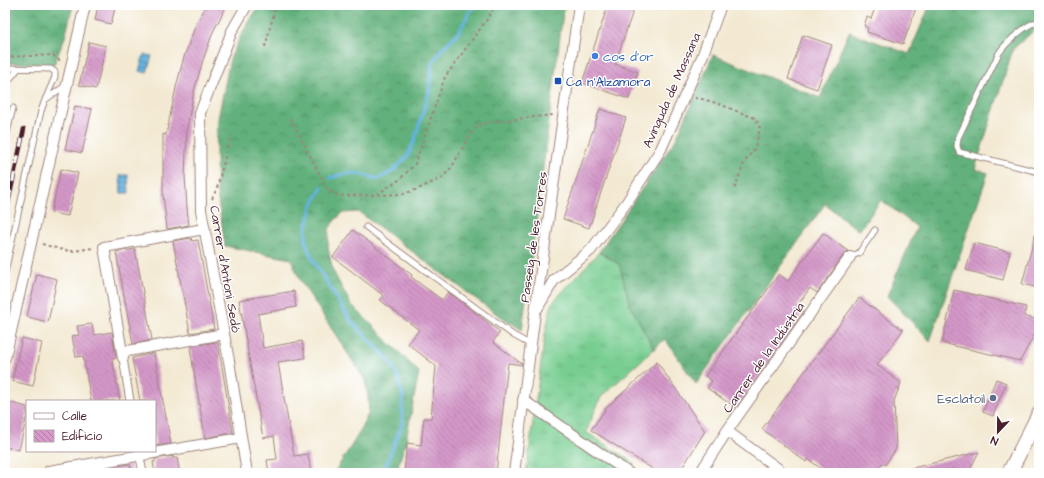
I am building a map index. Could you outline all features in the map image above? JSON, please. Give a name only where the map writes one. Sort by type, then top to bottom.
[{"type":"main road","points":[[1009,473],[1039,414]]},
{"type":"street","points":[[5,358],[85,5]]},
{"type":"street","name":"Carrer d'Antoni Sedó","points":[[246,5],[232,31],[200,113],[201,210],[224,334],[247,473]]},
{"type":"street","name":"Passeig de les Torres","points":[[514,473],[535,313],[580,5]]},
{"type":"street","name":"Avinguda de Massana","points":[[535,313],[554,280],[591,250],[662,149],[702,57],[721,5]]},
{"type":"street","points":[[130,400],[104,246],[204,230]]},
{"type":"street","name":"Carrer de la Indústria","points":[[700,473],[727,431],[850,257]]},
{"type":"street","points":[[122,355],[224,334]]},
{"type":"street","points":[[523,400],[629,473]]},
{"type":"street","points":[[727,431],[784,473]]},
{"type":"street","points":[[156,451],[241,438]]},
{"type":"street","points":[[48,473],[49,471],[152,452]]},
{"type":"street","points":[[139,454],[143,473]]},
{"type":"lane","points":[[1039,22],[1031,23],[1003,47],[999,53],[958,138],[957,146],[959,152],[1039,172]]},
{"type":"lane","points":[[5,68],[50,69],[55,72],[56,77],[41,111],[5,272]]},
{"type":"lane","points":[[5,85],[18,69]]},
{"type":"lane","points":[[45,100],[67,85]]},
{"type":"lane","points":[[5,141],[12,108]]},
{"type":"lane","points":[[366,228],[513,335],[531,346]]},
{"type":"lane","points":[[850,257],[860,253],[875,230]]},
{"type":"path","points":[[5,12],[14,5]]},
{"type":"path","points":[[265,47],[276,5]]},
{"type":"path","points":[[376,195],[399,180],[415,164],[445,77],[488,18],[495,5]]},
{"type":"path","points":[[5,57],[26,57],[41,54],[53,55],[58,60],[71,67]]},
{"type":"path","points":[[684,98],[704,99],[755,118],[760,128],[755,148],[744,163],[734,190]]},
{"type":"path","points":[[290,118],[328,190],[339,196],[403,194],[418,189],[442,178],[452,167],[469,136],[478,125],[490,122],[564,114]]},
{"type":"path","points":[[201,210],[213,198],[217,188],[231,135]]},
{"type":"path","points":[[31,241],[73,252],[104,246]]},
{"type":"green space","points":[[5,5],[73,5],[65,37],[54,64],[5,63]]},
{"type":"green space","points":[[259,5],[564,5],[522,330],[491,310],[359,212],[343,213],[335,220],[329,229],[328,248],[333,271],[350,303],[419,372],[406,440],[396,473],[334,473],[358,435],[369,412],[365,380],[300,280],[291,259],[225,246],[217,193],[216,152],[218,119],[230,59],[240,37]]},
{"type":"green space","points":[[930,5],[1039,5],[1039,26],[1013,49],[975,169],[988,173],[930,341],[887,296],[917,227],[881,200],[859,231],[825,204],[696,384],[665,339],[654,349],[630,305],[619,264],[599,252],[676,139],[713,55],[820,98],[849,32],[909,54]]},
{"type":"green space","points":[[599,252],[619,264],[644,329],[654,349],[601,397],[586,432],[634,463],[628,473],[526,473],[545,334],[552,303]]},
{"type":"water","points":[[144,54],[152,56],[147,73],[139,71]]},
{"type":"water","points":[[120,175],[128,175],[129,193],[121,193]]},
{"type":"building","points":[[98,5],[116,5],[111,24],[95,20]]},
{"type":"building","points":[[207,5],[227,5],[213,32],[203,60],[194,91],[187,127],[185,176],[189,225],[167,229],[163,195],[163,134],[166,135],[184,57],[196,24]]},
{"type":"building","points":[[608,5],[635,5],[615,64],[638,72],[629,99],[582,83]]},
{"type":"building","points":[[876,5],[908,5],[916,8],[903,44],[867,32],[868,28],[864,26],[867,17],[871,19]]},
{"type":"building","points":[[803,35],[832,45],[817,89],[788,79]]},
{"type":"building","points":[[89,42],[106,46],[96,89],[79,85]]},
{"type":"building","points":[[75,106],[92,109],[82,153],[65,149]]},
{"type":"building","points":[[600,109],[626,118],[589,228],[563,219]]},
{"type":"building","points":[[61,169],[78,173],[68,216],[51,213]]},
{"type":"building","points":[[353,230],[442,300],[448,292],[500,332],[493,342],[522,364],[508,363],[496,473],[404,473],[407,443],[421,445],[424,418],[431,418],[436,366],[408,344],[419,330],[380,300],[384,296],[333,257]]},
{"type":"building","points":[[1036,232],[1039,232],[1039,288],[1022,284]]},
{"type":"building","points":[[823,233],[848,251],[845,253],[817,293],[810,288],[797,306],[804,311],[736,408],[707,388],[712,381],[705,376],[779,274],[788,281]]},
{"type":"building","points":[[191,238],[192,241],[198,240],[214,329],[190,333],[173,241]]},
{"type":"building","points":[[974,243],[1010,252],[1003,280],[966,270]]},
{"type":"building","points":[[135,249],[152,340],[133,344],[116,252]]},
{"type":"building","points":[[37,274],[57,279],[48,322],[27,317]]},
{"type":"building","points":[[954,290],[1026,307],[1024,316],[1039,320],[1039,326],[1020,361],[942,343]]},
{"type":"building","points":[[294,291],[296,307],[258,314],[263,348],[302,341],[305,358],[278,362],[294,456],[308,454],[311,473],[269,473],[267,460],[277,459],[274,436],[263,438],[239,300]]},
{"type":"building","points":[[859,298],[903,330],[877,365],[901,383],[894,401],[896,449],[885,465],[882,463],[875,473],[827,473],[808,459],[806,462],[762,429]]},
{"type":"building","points":[[92,324],[94,335],[112,332],[116,358],[112,359],[120,400],[91,400],[83,356],[76,357],[72,336],[79,335],[77,326]]},
{"type":"building","points":[[22,338],[42,343],[33,386],[12,381]]},
{"type":"building","points":[[216,342],[218,343],[233,433],[205,438],[190,348],[192,348],[192,346]]},
{"type":"building","points":[[154,353],[171,444],[156,446],[156,400],[140,400],[132,358]]},
{"type":"building","points":[[657,362],[705,431],[679,473],[659,473],[591,430],[606,408]]},
{"type":"building","points":[[996,379],[1006,383],[993,416],[983,412]]},
{"type":"building","points":[[8,402],[26,407],[26,419],[19,450],[5,447],[5,416]]},
{"type":"building","points":[[979,452],[968,473],[908,473],[908,469]]},
{"type":"building","points":[[173,456],[173,458],[177,458],[180,473],[155,473],[153,462],[155,462],[155,459]]},
{"type":"building","points":[[130,464],[132,473],[107,473],[106,468]]},
{"type":"waterway","points":[[330,178],[354,173],[378,179],[393,171],[407,157],[414,142],[429,92],[432,63],[443,48],[458,33],[474,5]]},
{"type":"waterway","points":[[322,187],[313,204],[306,229],[306,243],[312,258],[351,321],[388,359],[397,374],[403,395],[403,422],[383,473]]},
{"type":"railway","points":[[5,217],[24,129]]},
{"type":"place","name":"cos d'or","points":[[595,56]]},
{"type":"place","name":"Ca n'Alzamora","points":[[558,81]]},
{"type":"place","name":"Esclatoil","points":[[993,398]]}]
